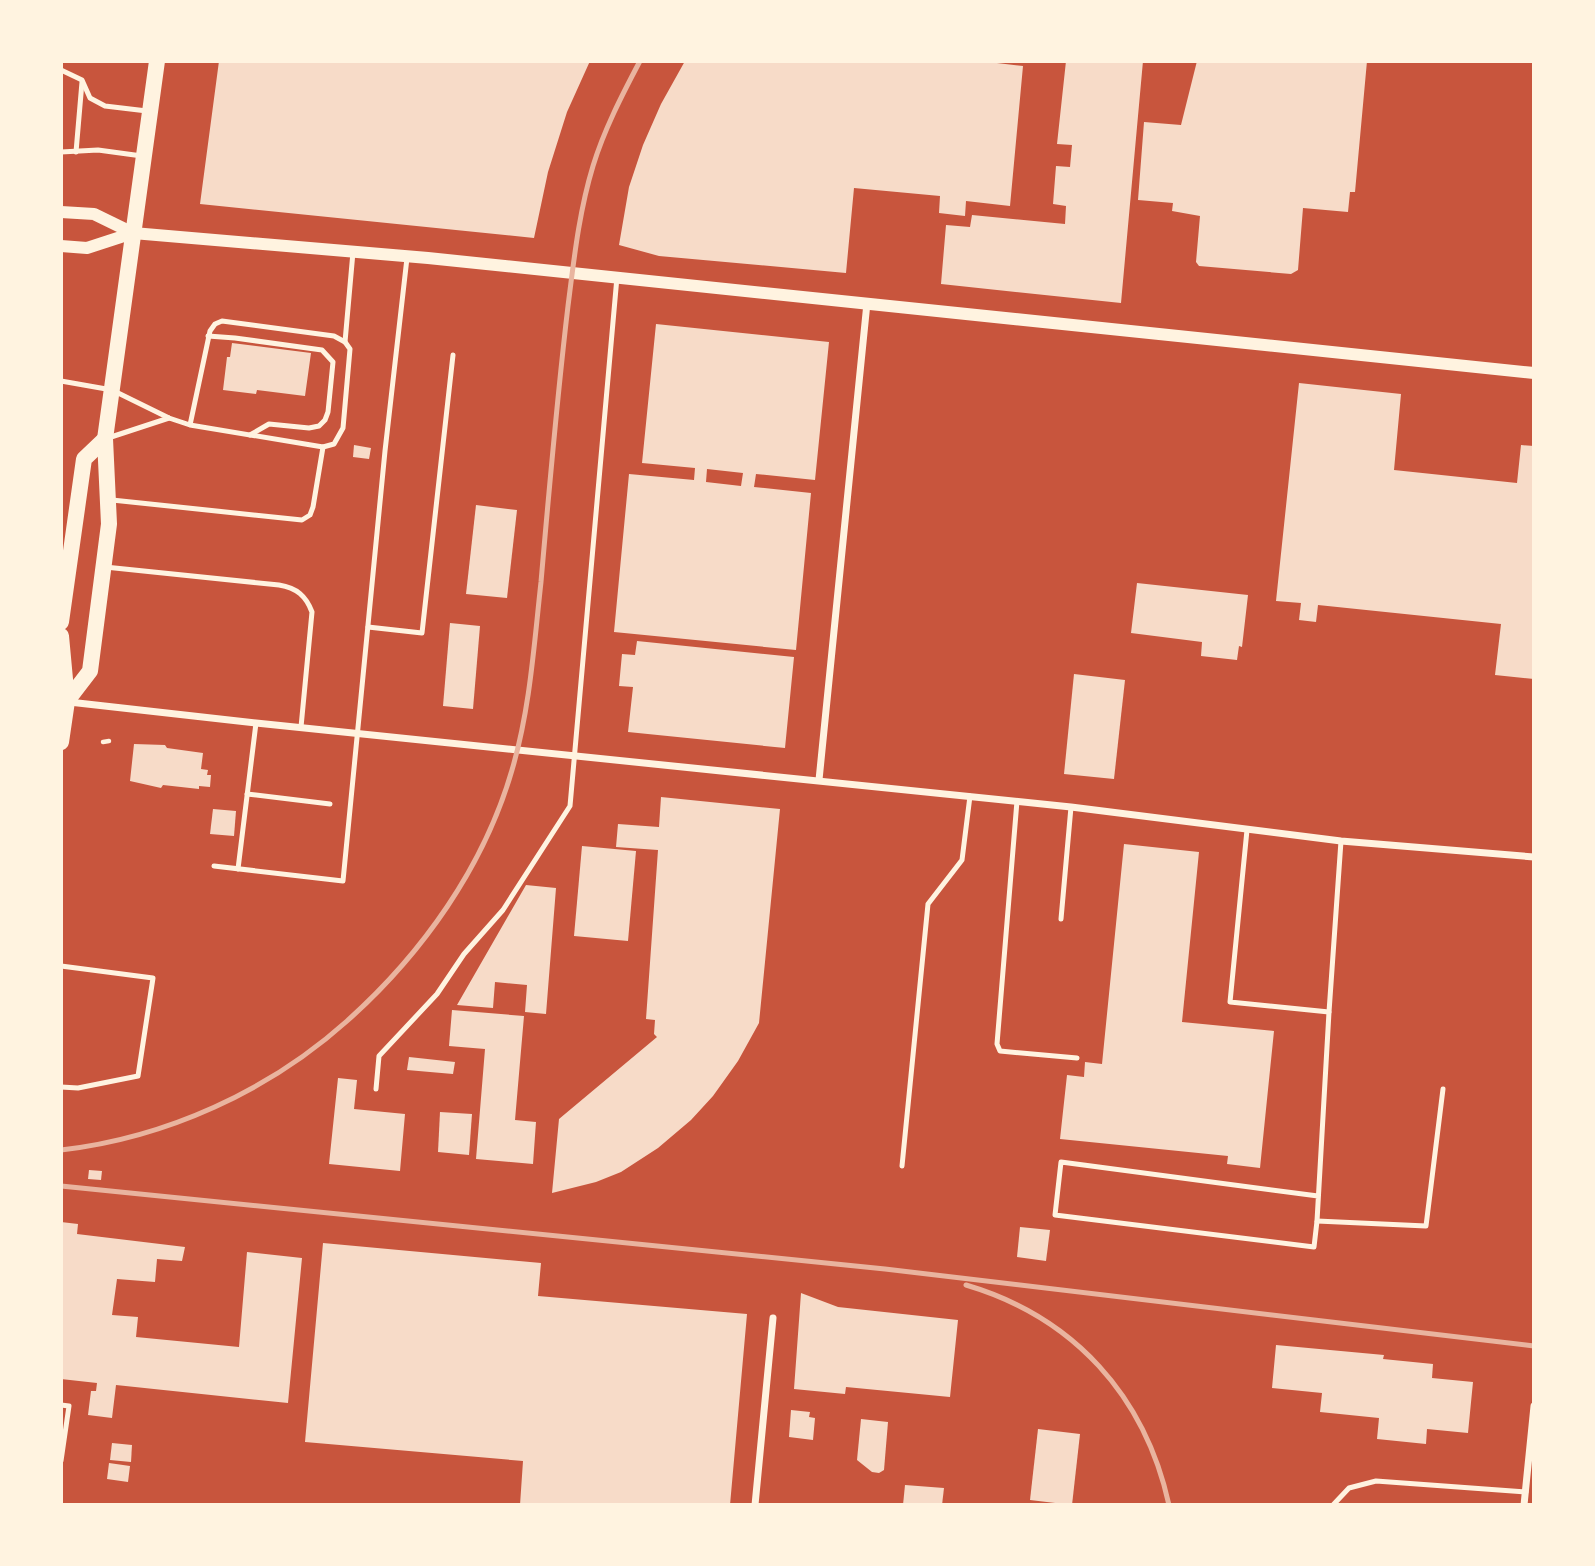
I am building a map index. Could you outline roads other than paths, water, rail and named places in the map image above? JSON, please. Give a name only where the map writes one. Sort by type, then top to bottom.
[{"type":"main road","points":[[64,701],[90,671],[109,524],[105,439],[157,61]]},
{"type":"main road","points":[[61,622],[65,575],[85,459],[105,439]]},
{"type":"main road","points":[[61,636],[64,701],[61,742]]},
{"type":"street","points":[[61,212],[94,214],[133,233],[408,256],[1534,373]]},
{"type":"street","points":[[61,246],[87,248],[133,233]]},
{"type":"street","points":[[819,780],[867,303]]},
{"type":"street","points":[[64,701],[1017,801],[1341,841],[1534,857]]},
{"type":"street","points":[[755,1505],[773,1318]]},
{"type":"street","points":[[1524,1505],[1534,1406]]},
{"type":"lane","points":[[61,70],[82,80],[90,98],[105,106],[150,111]]},
{"type":"lane","points":[[76,152],[82,80]]},
{"type":"lane","points":[[61,152],[98,150],[144,156]]},
{"type":"lane","points":[[345,342],[353,251]]},
{"type":"lane","points":[[214,866],[343,881],[384,451],[408,256]]},
{"type":"lane","points":[[376,1089],[379,1056],[437,993],[464,954],[503,910],[570,806],[617,277]]},
{"type":"lane","points":[[61,381],[112,390],[169,418],[190,425],[323,447],[334,444],[343,428],[350,349],[345,342],[334,336],[222,321],[215,324],[208,336],[190,425]]},
{"type":"lane","points":[[208,336],[322,350],[333,362],[330,402],[325,421],[319,426],[309,428],[269,424],[250,435]]},
{"type":"lane","points":[[368,627],[422,633],[453,355]]},
{"type":"lane","points":[[105,439],[169,418]]},
{"type":"lane","points":[[108,500],[302,520],[310,515],[313,507],[323,447]]},
{"type":"lane","points":[[104,567],[279,585],[299,591],[312,612],[300,727]]},
{"type":"lane","points":[[238,869],[256,723]]},
{"type":"lane","points":[[247,794],[330,804]]},
{"type":"lane","points":[[902,1166],[928,904],[962,860],[970,796]]},
{"type":"lane","points":[[1017,801],[997,1044],[1000,1051],[1077,1058]]},
{"type":"lane","points":[[1061,919],[1071,807]]},
{"type":"lane","points":[[1247,830],[1230,1002],[1329,1012]]},
{"type":"lane","points":[[1318,1196],[1061,1162],[1055,1215],[1314,1247],[1317,1221],[1341,841]]},
{"type":"lane","points":[[61,966],[153,978],[138,1076],[78,1088],[61,1087]]},
{"type":"lane","points":[[1317,1221],[1426,1226],[1443,1089]]},
{"type":"lane","points":[[61,1405],[69,1406],[61,1461]]},
{"type":"lane","points":[[1333,1505],[1349,1488],[1376,1480],[1525,1492]]},
{"type":"railway","points":[[61,1150],[139,1135],[214,1107],[284,1069],[317,1046],[374,995],[425,938],[447,907],[485,841],[512,770],[527,700],[564,340],[584,201],[602,139],[640,61]]},
{"type":"railway","points":[[61,1186],[885,1269],[1534,1346]]},
{"type":"railway","points":[[966,1285],[1005,1299],[1040,1318],[1071,1340],[1099,1366],[1123,1396],[1142,1429],[1158,1466],[1169,1505]]}]
